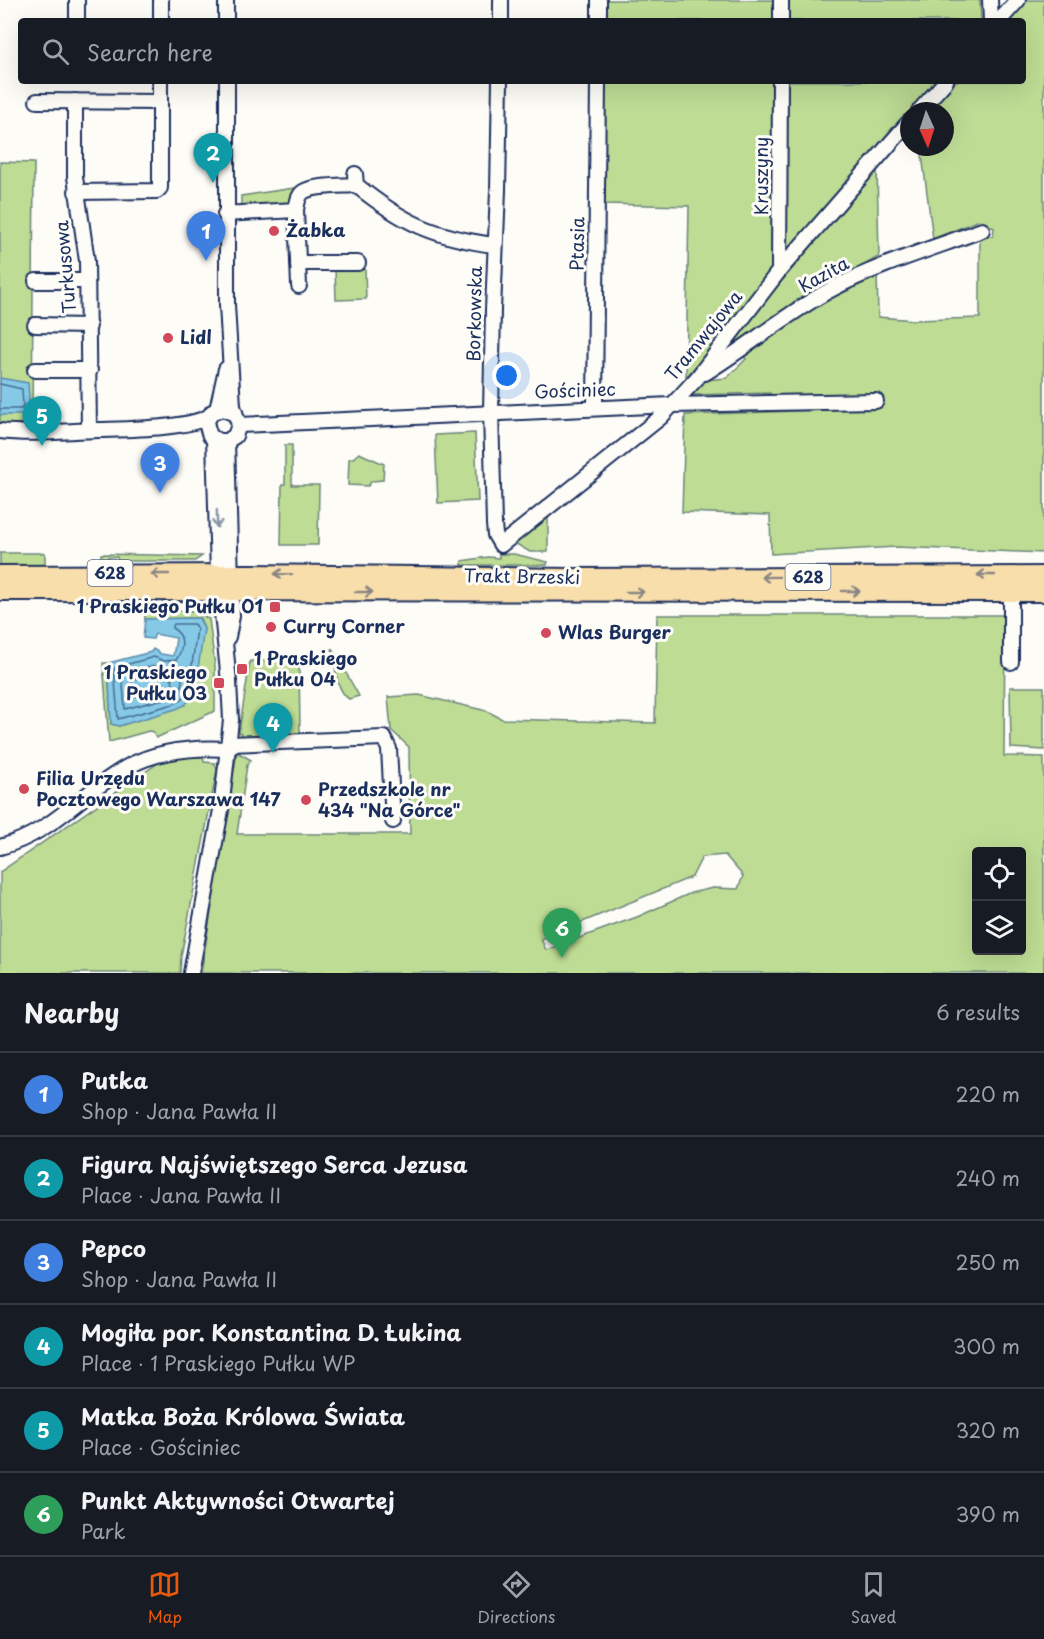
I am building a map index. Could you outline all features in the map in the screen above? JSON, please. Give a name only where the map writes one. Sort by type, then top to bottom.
[{"type":"main road","name":"Trakt Brzeski","points":[[0,575],[225,583],[1044,592]]},
{"type":"main road","name":"Trakt Brzeski","points":[[0,591],[225,583],[571,578],[1044,576]]},
{"type":"street","points":[[77,0],[77,18]]},
{"type":"street","points":[[160,0],[160,18]]},
{"type":"street","points":[[226,0],[226,18]]},
{"type":"street","points":[[501,0],[501,18]]},
{"type":"street","points":[[599,0],[599,18]]},
{"type":"street","points":[[781,0],[781,18]]},
{"type":"street","points":[[990,0],[991,18]]},
{"type":"street","points":[[1002,18],[1018,0]]},
{"type":"street","points":[[76,192],[157,191],[160,188],[160,84]]},
{"type":"street","points":[[148,428],[201,433],[217,439],[235,436],[237,420],[228,358],[225,214],[227,84]]},
{"type":"street","name":"Borkowska","points":[[500,84],[491,412],[494,524],[495,535],[501,545]]},
{"type":"street","name":"Ptasia","points":[[595,408],[598,84]]},
{"type":"street","name":"Kruszyny","points":[[779,271],[780,84]]},
{"type":"street","points":[[927,102],[943,84]]},
{"type":"street","points":[[37,101],[160,102]]},
{"type":"street","name":"Turkusowa","points":[[75,101],[76,192],[85,243],[89,326],[89,430]]},
{"type":"street","name":"Tramwajowa","points":[[501,545],[661,417],[697,378],[779,271],[900,133]]},
{"type":"street","points":[[299,286],[296,210],[298,199],[302,193],[311,189],[355,179],[385,208],[419,227],[464,241],[494,245]]},
{"type":"street","points":[[225,214],[296,210]]},
{"type":"street","name":"Kazita","points":[[697,378],[732,356],[778,322],[830,290],[872,269],[982,230]]},
{"type":"street","points":[[298,263],[358,262]]},
{"type":"street","points":[[36,281],[87,281]]},
{"type":"street","points":[[35,325],[89,326]]},
{"type":"street","points":[[191,973],[223,800],[229,747],[231,700],[226,648],[217,439],[206,428],[228,358]]},
{"type":"street","points":[[35,370],[90,370]]},
{"type":"street","name":"Gościniec","points":[[237,420],[671,405],[876,401]]},
{"type":"street","points":[[0,431],[23,433],[148,428],[192,423],[212,413],[230,410],[237,420]]},
{"type":"street","points":[[1011,592],[1011,662]]},
{"type":"street","points":[[0,847],[25,838],[45,826],[114,776],[144,759],[174,751],[229,747],[384,738],[389,749],[393,821]]},
{"type":"green space","points":[[605,0],[774,0],[774,18],[605,18]]},
{"type":"green space","points":[[785,0],[980,0],[981,18],[785,18]]},
{"type":"green space","points":[[1025,0],[1044,0],[1044,553],[896,547],[771,554],[770,515],[682,512],[685,415],[876,408],[876,395],[771,396],[770,393],[689,395],[705,380],[727,378],[746,359],[741,353],[863,276],[877,270],[878,317],[915,320],[980,318],[980,237],[993,236],[994,228],[979,220],[933,239],[922,156],[954,156],[954,102],[938,102],[953,84],[1026,84],[1026,18],[1010,18]]},
{"type":"green space","points":[[605,84],[774,84],[772,269],[715,345],[686,377],[689,206],[603,204]]},
{"type":"green space","points":[[785,84],[933,84],[918,102],[900,102],[900,123],[789,251],[785,250]]},
{"type":"green space","points":[[0,162],[34,163],[32,424],[0,424]]},
{"type":"green space","points":[[877,169],[878,257],[769,323],[726,354],[722,351]]},
{"type":"green space","points":[[295,188],[294,197],[284,206],[241,208],[241,196]]},
{"type":"green space","points":[[335,269],[365,269],[366,299],[336,300]]},
{"type":"green space","points":[[475,433],[478,501],[438,503],[435,435]]},
{"type":"green space","points":[[285,445],[292,445],[292,485],[319,485],[318,545],[281,545]]},
{"type":"green space","points":[[359,453],[384,464],[383,480],[372,481],[368,486],[348,485],[349,459]]},
{"type":"green space","points":[[548,513],[548,552],[530,552],[511,541]]},
{"type":"green space","points":[[0,553],[45,553],[45,565],[0,565]]},
{"type":"green space","points":[[101,554],[202,556],[195,561],[118,561],[117,557],[108,557],[107,561],[101,561]]},
{"type":"green space","points":[[499,554],[514,554],[548,562],[547,565],[462,565],[462,561],[488,557],[499,558]]},
{"type":"green space","points":[[145,610],[193,611],[209,619],[215,666],[215,711],[156,738],[153,732],[149,731],[109,742],[103,663],[108,663],[111,724],[119,726],[185,705],[204,629],[200,618],[145,619]]},
{"type":"green space","points":[[657,615],[1005,615],[1004,756],[1044,757],[1044,973],[201,973],[237,752],[251,760],[247,765],[237,834],[410,834],[409,747],[391,730],[388,697],[419,695],[487,711],[502,719],[655,723]],"holes":[[[725,855],[743,876],[738,889],[713,888],[691,893],[637,917],[546,950],[541,939],[692,877],[702,857]]]},
{"type":"green space","points":[[332,648],[359,696],[349,699],[344,695],[336,676]]},
{"type":"green space","points":[[250,661],[299,661],[300,734],[243,736],[239,732]]},
{"type":"green space","points":[[1010,687],[1044,687],[1044,750],[1011,748]]},
{"type":"green space","points":[[203,755],[204,762],[215,763],[217,770],[181,956],[180,973],[0,973],[0,872],[167,757]]},
{"type":"water","points":[[0,378],[28,383],[30,412],[28,415],[0,415]]},
{"type":"water","points":[[199,618],[204,629],[194,695],[185,705],[176,709],[119,726],[111,724],[108,663],[151,652],[153,649],[161,654],[173,656],[176,638],[155,634],[153,639],[143,638],[145,619]]},
{"type":"place","name":"Figura Najświętszego Serca Jezusa","points":[[213,183]]},
{"type":"place","name":"Żabka","points":[[274,231]]},
{"type":"place","name":"Putka","points":[[206,261]]},
{"type":"place","name":"Lidl","points":[[168,338]]},
{"type":"place","name":"Matka Boża Królowa Świata","points":[[42,446]]},
{"type":"place","name":"Pepco","points":[[160,493]]},
{"type":"place","name":"1 Praskiego Pułku 01","points":[[275,607]]},
{"type":"place","name":"Curry Corner","points":[[271,627]]},
{"type":"place","name":"Wlas Burger","points":[[546,633]]},
{"type":"place","name":"1 Praskiego Pułku 04","points":[[242,669]]},
{"type":"place","name":"1 Praskiego Pułku 03","points":[[219,683]]},
{"type":"place","name":"Mogiła por. Konstantina D. Łukina","points":[[273,753]]},
{"type":"place","name":"Filia Urzędu Pocztowego Warszawa 147","points":[[24,789]]},
{"type":"place","name":"Przedszkole nr 434 \"Na Górce\"","points":[[306,800]]},
{"type":"place","name":"Punkt Aktywności Otwartej","points":[[562,958]]}]
